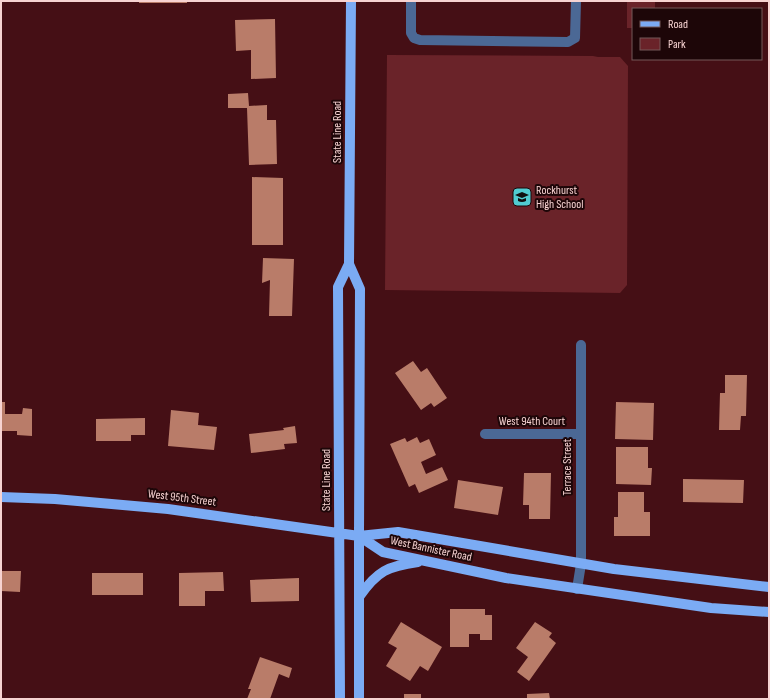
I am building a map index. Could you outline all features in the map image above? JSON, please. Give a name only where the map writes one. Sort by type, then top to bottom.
[{"type":"main road","name":"State Line Road","points":[[351,1],[349,264],[360,289],[360,699]]},
{"type":"main road","name":"State Line Road","points":[[340,699],[338,287],[349,264]]},
{"type":"main road","name":"West 95th Street","points":[[1,497],[55,499],[168,509],[359,536]]},
{"type":"main road","name":"West Bannister Road","points":[[359,536],[398,532],[614,570],[769,587]]},
{"type":"main road","name":"West Bannister Road","points":[[359,536],[383,552],[506,578],[711,608],[769,612]]},
{"type":"main road","points":[[359,597],[377,575],[388,569],[402,564],[428,562]]},
{"type":"street","points":[[411,1],[411,33],[414,38],[420,40],[568,42],[575,38],[576,1]]},
{"type":"street","name":"Terrace Street","points":[[577,589],[581,564],[581,345]]},
{"type":"street","name":"West 94th Court","points":[[485,434],[580,434]]},
{"type":"green space","points":[[627,1],[655,1],[655,8],[632,8],[632,28],[627,28]]},
{"type":"green space","points":[[387,55],[620,57],[628,66],[627,285],[620,293],[385,290]]},
{"type":"building","points":[[139,1],[187,1],[187,3],[139,3]]},
{"type":"building","points":[[275,19],[276,78],[251,79],[251,50],[236,51],[235,20]]},
{"type":"building","points":[[248,93],[249,106],[267,105],[267,120],[276,120],[277,164],[249,165],[247,108],[228,108],[228,94]]},
{"type":"building","points":[[252,177],[283,178],[283,245],[252,245]]},
{"type":"building","points":[[263,258],[294,259],[292,316],[269,316],[270,280],[262,283]]},
{"type":"building","points":[[413,361],[421,372],[427,368],[447,398],[434,407],[431,403],[421,410],[395,373]]},
{"type":"building","points":[[725,375],[747,375],[746,416],[741,416],[740,430],[719,430],[720,393],[725,393]]},
{"type":"building","points":[[1,402],[5,402],[5,414],[22,414],[23,408],[32,409],[32,436],[17,435],[17,431],[1,431]]},
{"type":"building","points":[[616,402],[654,403],[653,440],[615,439]]},
{"type":"building","points":[[171,410],[199,413],[198,425],[217,427],[214,450],[168,446]]},
{"type":"building","points":[[145,418],[145,435],[131,435],[131,441],[96,441],[96,419]]},
{"type":"building","points":[[295,426],[297,443],[284,444],[285,449],[251,453],[249,434],[284,430],[283,428]]},
{"type":"building","points":[[417,437],[420,443],[429,439],[436,455],[421,462],[426,474],[442,467],[448,480],[419,493],[415,484],[409,487],[390,444],[405,438],[407,442]]},
{"type":"building","points":[[616,447],[648,447],[648,468],[652,468],[651,485],[616,484]]},
{"type":"building","points":[[524,473],[551,473],[550,519],[529,519],[529,505],[523,505]]},
{"type":"building","points":[[683,479],[744,480],[743,503],[683,502]]},
{"type":"building","points":[[458,480],[503,487],[498,515],[454,508]]},
{"type":"building","points":[[618,492],[644,492],[644,512],[650,512],[650,536],[614,536],[614,517],[618,517]]},
{"type":"building","points":[[1,571],[21,571],[20,592],[1,591]]},
{"type":"building","points":[[223,572],[224,591],[205,591],[205,606],[179,606],[179,573]]},
{"type":"building","points":[[92,573],[143,573],[143,595],[92,595]]},
{"type":"building","points":[[299,578],[299,601],[251,602],[250,580]]},
{"type":"building","points":[[450,609],[485,609],[485,615],[492,615],[492,640],[480,640],[480,634],[469,634],[469,647],[450,647]]},
{"type":"building","points":[[401,622],[442,647],[428,671],[420,666],[410,681],[386,666],[397,648],[388,643]]},
{"type":"building","points":[[535,622],[552,633],[549,637],[556,643],[529,681],[517,672],[528,657],[516,648]]},
{"type":"building","points":[[260,657],[292,668],[289,678],[279,674],[270,699],[247,699],[251,689],[248,689]]},
{"type":"building","points":[[549,693],[550,699],[527,699],[527,694]]},
{"type":"building","points":[[404,694],[421,694],[421,699],[404,699]]},
{"type":"place","name":"Rockhurst High School","points":[[522,197]]}]
